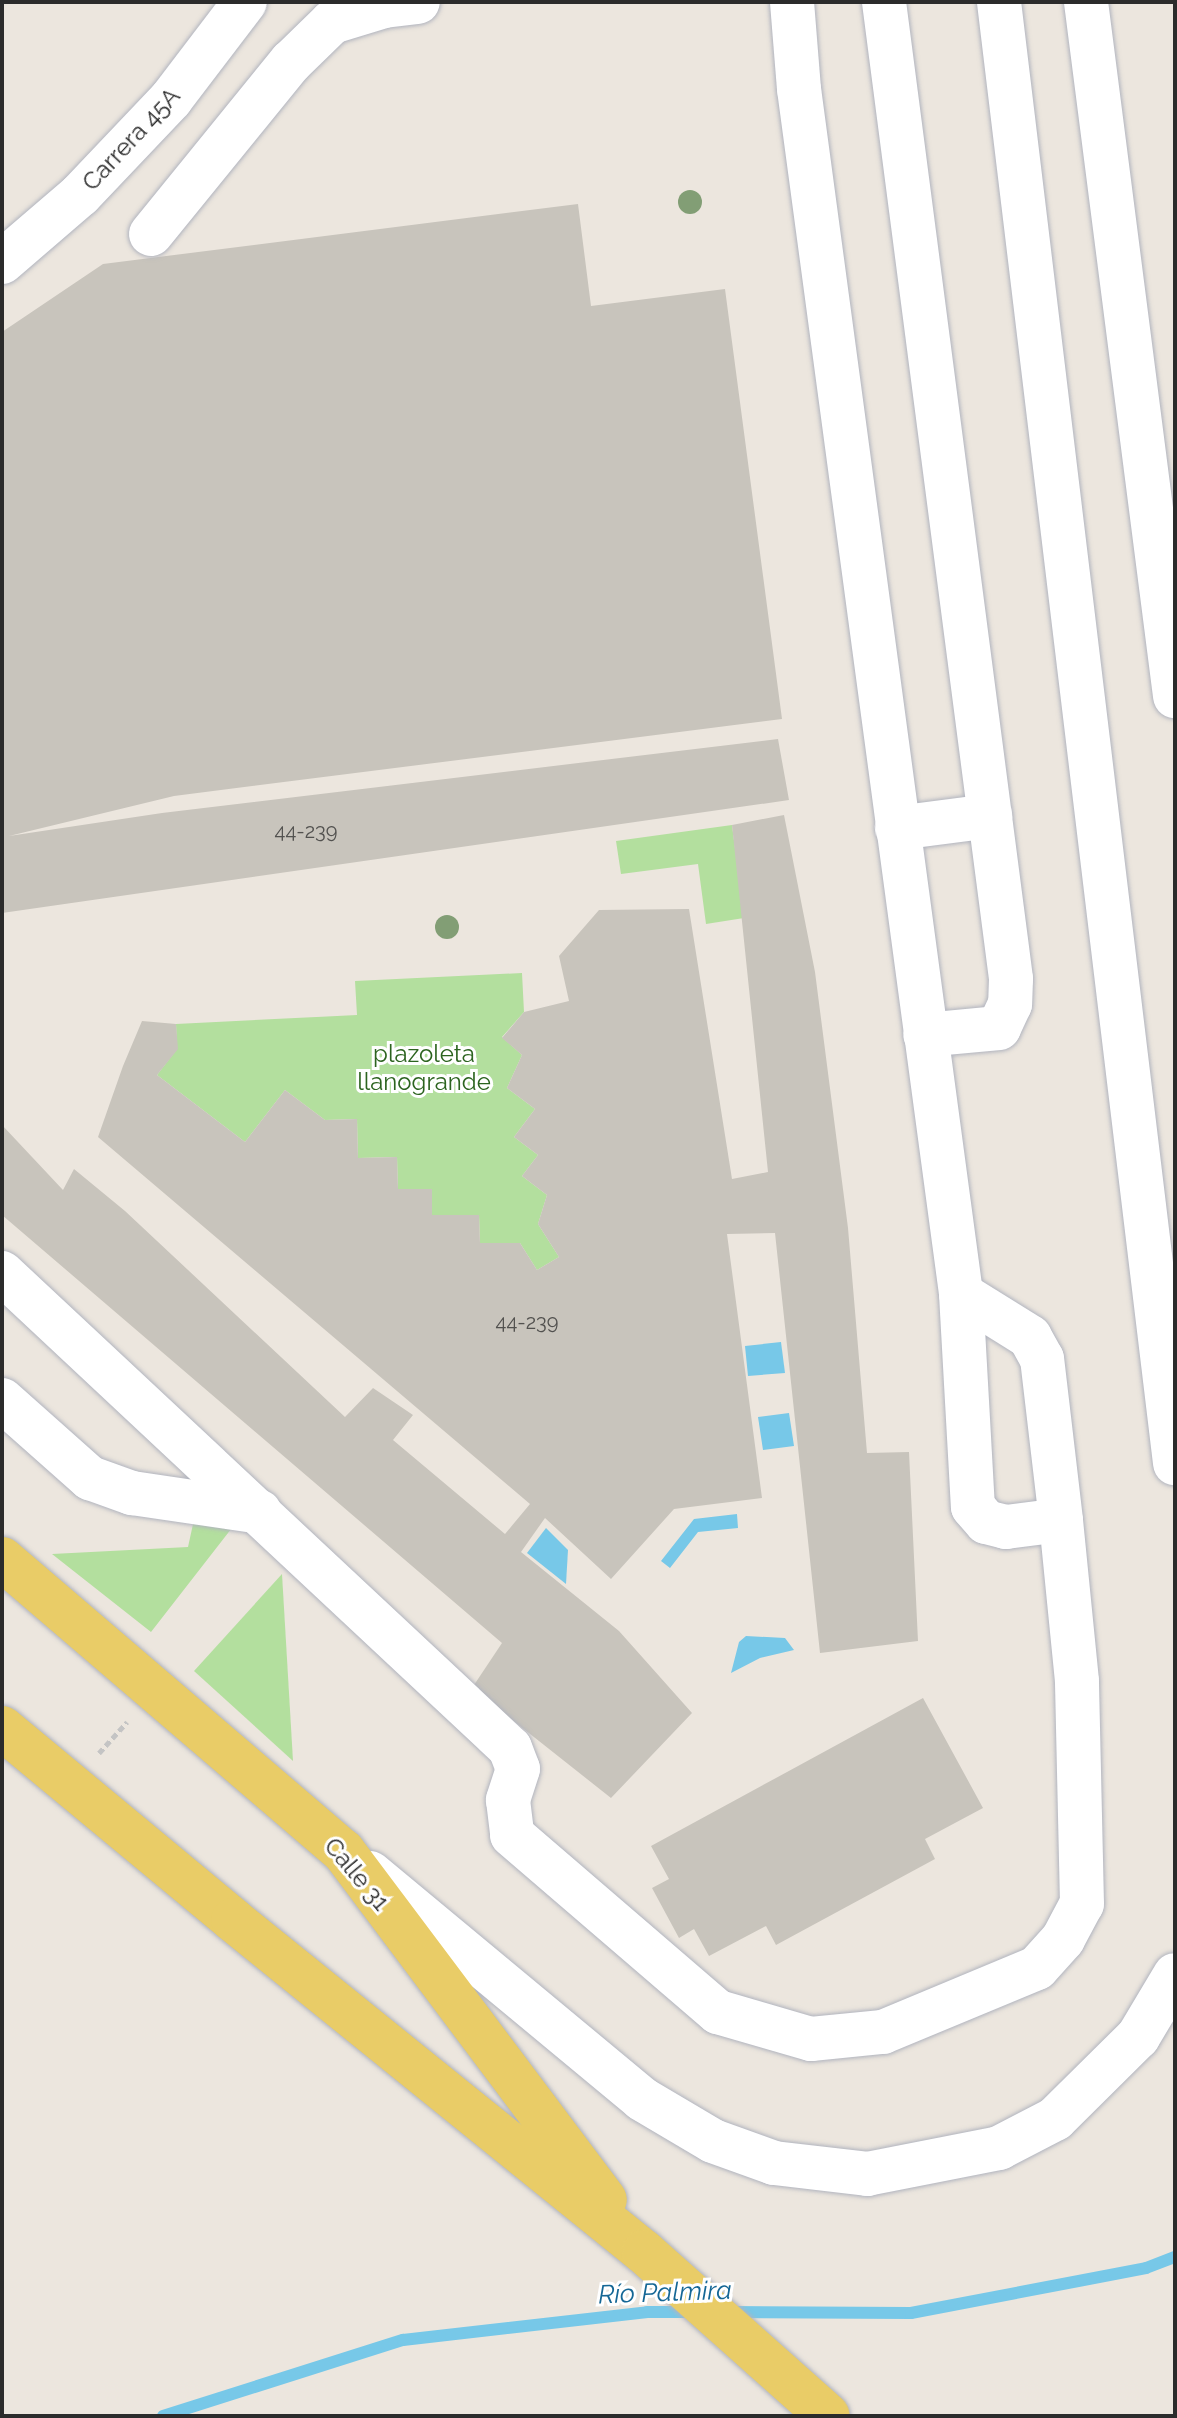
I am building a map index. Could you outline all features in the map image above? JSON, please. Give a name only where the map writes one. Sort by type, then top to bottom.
[{"type":"main road","name":"Calle 31","points":[[2,1559],[343,1851],[646,2253]]},
{"type":"main road","name":"Calle 31","points":[[2,1728],[69,1786],[646,2253],[823,2411]]},
{"type":"street","name":"Carrera 45A","points":[[2,262],[80,195],[171,99],[245,2]]},
{"type":"street","points":[[151,234],[291,62],[332,22],[384,6],[418,2]]},
{"type":"street","points":[[792,2],[799,89],[961,1294],[973,1507],[986,1522],[1006,1527],[1061,1520]]},
{"type":"street","points":[[884,2],[1011,979],[1010,1004],[999,1028],[925,1035]]},
{"type":"street","points":[[999,2],[1159,1217],[1175,1463]]},
{"type":"street","points":[[1086,2],[1175,696]]},
{"type":"street","points":[[897,828],[990,816]]},
{"type":"street","points":[[2,1273],[510,1748],[518,1769],[508,1800],[512,1835],[718,2012],[811,2039],[883,2032],[1037,1968],[1063,1939],[1082,1904],[1077,1681],[1042,1359],[1030,1337],[961,1294]]},
{"type":"street","points":[[2,1400],[90,1478],[132,1493],[260,1512]]},
{"type":"street","points":[[343,1851],[642,2099],[713,2141],[774,2163],[867,2174],[999,2148],[1055,2119],[1107,2068],[1138,2037],[1175,1975]]},
{"type":"path","points":[[69,1786],[154,1691]]},
{"type":"green space","points":[[732,825],[744,918],[706,924],[698,864],[621,874],[616,841]]},
{"type":"green space","name":"plazoleta llanogrande","points":[[522,973],[524,1012],[502,1037],[522,1055],[507,1088],[535,1109],[514,1137],[538,1155],[522,1176],[547,1195],[538,1224],[559,1257],[537,1270],[520,1243],[480,1243],[479,1215],[432,1215],[431,1189],[398,1189],[397,1157],[358,1158],[357,1119],[325,1120],[285,1090],[245,1142],[157,1075],[177,1049],[176,1024],[357,1015],[355,981]]},
{"type":"green space","points":[[195,1515],[235,1524],[151,1632],[52,1554],[188,1547]]},
{"type":"green space","points":[[282,1574],[293,1761],[194,1671]]},
{"type":"water","points":[[781,1342],[785,1373],[748,1376],[745,1346]]},
{"type":"water","points":[[789,1413],[794,1446],[763,1450],[758,1417]]},
{"type":"water","points":[[737,1514],[738,1528],[698,1532],[670,1568],[661,1561],[694,1519]]},
{"type":"water","points":[[546,1528],[568,1550],[566,1584],[527,1553]]},
{"type":"water","points":[[746,1636],[785,1638],[794,1650],[760,1658],[731,1673],[739,1642]]},
{"type":"building","points":[[578,204],[591,306],[725,289],[782,719],[174,796],[9,836],[162,813],[778,739],[789,800],[2,913],[2,332],[103,264]]},
{"type":"building","points":[[784,815],[815,972],[848,1228],[867,1453],[909,1452],[918,1641],[820,1653],[775,1233],[727,1234],[762,1498],[674,1509],[611,1579],[545,1518],[521,1552],[619,1631],[692,1713],[611,1798],[472,1688],[502,1643],[2,1215],[2,1125],[63,1190],[74,1169],[125,1211],[345,1417],[373,1388],[413,1415],[393,1440],[505,1534],[530,1504],[98,1137],[123,1066],[142,1021],[176,1024],[178,1049],[157,1075],[245,1142],[285,1090],[325,1120],[357,1119],[358,1158],[397,1157],[398,1189],[432,1189],[432,1215],[479,1215],[480,1243],[520,1243],[537,1270],[559,1257],[538,1224],[547,1195],[522,1176],[538,1155],[514,1137],[535,1109],[507,1088],[522,1055],[502,1038],[524,1012],[569,1001],[559,956],[599,910],[689,909],[732,1179],[768,1172],[732,825]]},
{"type":"building","points":[[923,1698],[983,1808],[925,1839],[935,1859],[776,1945],[766,1926],[709,1956],[694,1929],[679,1938],[652,1888],[669,1879],[651,1846]]},
{"type":"waterway","name":"Río Palmira","points":[[729,2312],[911,2313],[1146,2268],[1175,2257]]},
{"type":"waterway","name":"Río Palmira","points":[[163,2416],[403,2340],[647,2312],[691,2312]]}]
